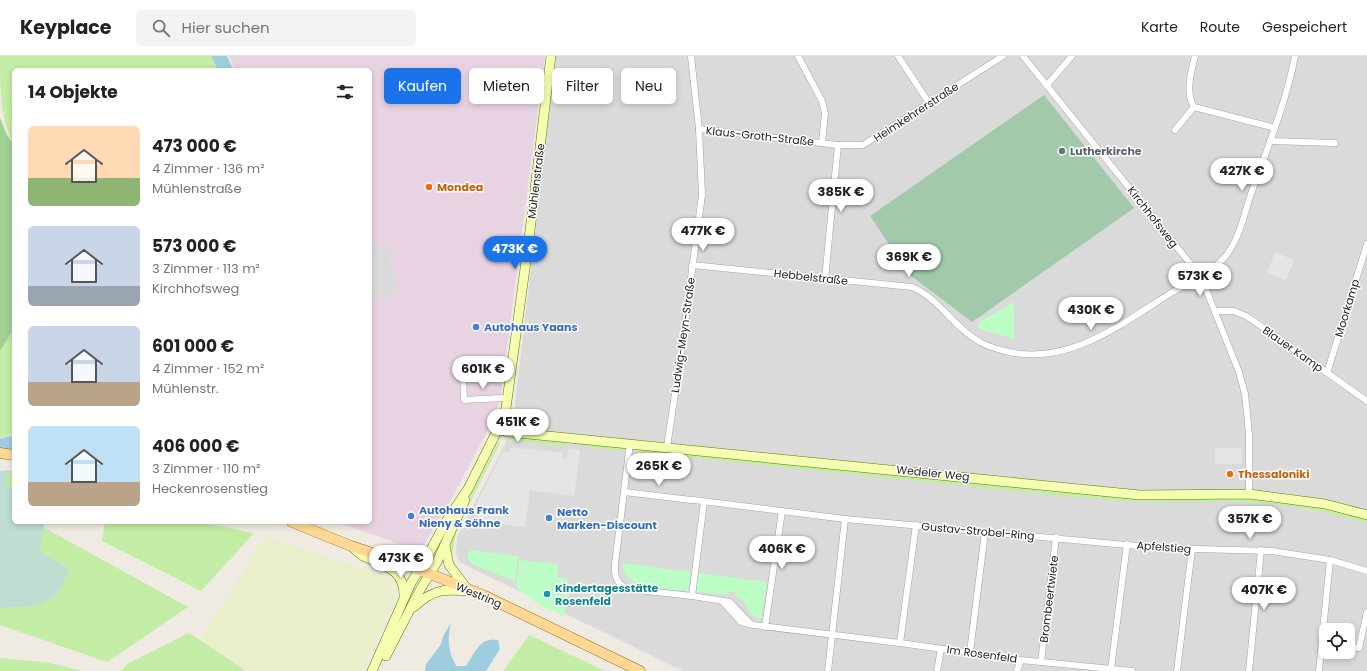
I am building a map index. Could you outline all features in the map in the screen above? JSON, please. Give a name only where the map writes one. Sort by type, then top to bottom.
[{"type":"main road","name":"Mühlenstraße","points":[[377,671],[445,546],[468,489],[498,429],[509,390],[538,174],[551,56]]},
{"type":"main road","name":"Wedeler Weg","points":[[498,429],[507,432],[630,443],[1140,495],[1249,494],[1325,504],[1367,515]]},
{"type":"main road","points":[[0,453],[12,455]]},
{"type":"main road","name":"Mühlenstraße","points":[[372,671],[411,583],[420,570],[447,520],[468,489]]},
{"type":"main road","name":"Westring","points":[[297,524],[351,546],[420,570],[469,591],[485,596],[640,671]]},
{"type":"main road","points":[[351,546],[362,556],[393,569],[400,578],[404,588],[403,600]]},
{"type":"main road","points":[[445,546],[449,565],[469,591]]},
{"type":"main road","points":[[410,611],[423,598],[437,591],[469,591]]},
{"type":"street","name":"Ludwig-Meyn-Straße","points":[[667,447],[682,354],[702,195],[698,128],[691,56]]},
{"type":"street","points":[[798,56],[822,101],[826,114],[822,143]]},
{"type":"street","points":[[898,56],[929,103]]},
{"type":"street","name":"Heimkehrerstraße","points":[[822,143],[838,145],[866,144],[1002,56]]},
{"type":"street","name":"Kirchhofsweg","points":[[1023,56],[1201,277],[1239,372],[1246,400],[1249,434],[1249,494]]},
{"type":"street","points":[[1047,85],[1072,56]]},
{"type":"street","points":[[1195,56],[1189,89],[1190,100],[1194,107],[1275,128]]},
{"type":"street","name":"Hebbelstraße","points":[[692,265],[912,287],[924,294],[980,342],[1007,352],[1037,354],[1062,351],[1082,345],[1103,336],[1201,277],[1227,254],[1234,242],[1275,128],[1295,56]]},
{"type":"street","points":[[1175,130],[1194,107]]},
{"type":"street","name":"Klaus-Groth-Straße","points":[[698,128],[822,143]]},
{"type":"street","points":[[1270,141],[1335,143]]},
{"type":"street","points":[[825,278],[838,145]]},
{"type":"street","name":"Moorkamp","points":[[1327,373],[1367,244]]},
{"type":"street","name":"Blauer Kamp","points":[[1215,311],[1228,310],[1241,313],[1367,401]]},
{"type":"street","points":[[463,373],[464,400],[502,398]]},
{"type":"street","name":"Im Rosenfeld","points":[[630,443],[615,564],[616,580],[622,586],[629,589],[730,602],[753,625],[970,652],[1021,660],[1098,669],[1132,671]]},
{"type":"street","name":"Gustav-Strobel-Ring","points":[[624,492],[845,518],[1127,544]]},
{"type":"street","points":[[692,596],[704,502]]},
{"type":"street","points":[[765,627],[782,511]]},
{"type":"street","points":[[828,671],[845,518]]},
{"type":"street","points":[[900,643],[916,525]]},
{"type":"street","points":[[970,652],[985,532]]},
{"type":"street","name":"Brombeertwiete","points":[[1041,662],[1056,537]]},
{"type":"street","points":[[1111,669],[1127,544]]},
{"type":"street","name":"Apfelstieg","points":[[1127,544],[1192,549],[1262,550],[1330,560],[1367,571]]},
{"type":"street","points":[[1177,671],[1192,549]]},
{"type":"street","points":[[1249,671],[1262,550]]},
{"type":"street","points":[[1326,623],[1330,560]]},
{"type":"street","points":[[1355,648],[1359,648],[1367,612]]},
{"type":"street","points":[[937,671],[941,649]]},
{"type":"street","points":[[1319,671],[1321,659]]},
{"type":"street","points":[[1017,671],[1021,660]]},
{"type":"shaded area","points":[[229,56],[545,56],[543,68],[469,68],[469,104],[539,104],[501,395],[496,415],[452,498],[419,551],[343,524],[372,524],[372,298],[398,294],[388,248],[372,248],[372,68],[234,68]]},
{"type":"shaded area","points":[[556,56],[1367,56],[1367,671],[683,671],[461,563],[456,553],[457,537],[505,444],[513,421],[552,90],[552,104],[613,104],[613,68],[555,68]]},
{"type":"shaded area","points":[[372,248],[388,248],[398,294],[372,298]]},
{"type":"shaded area","points":[[1275,252],[1294,260],[1286,280],[1267,273]]},
{"type":"shaded area","points":[[511,447],[563,453],[564,459],[567,457],[568,449],[580,450],[574,496],[530,490],[525,527],[477,521],[477,515],[472,513],[503,451],[510,453]]},
{"type":"shaded area","points":[[1215,448],[1242,448],[1242,464],[1215,464]]},
{"type":"green space","points":[[0,56],[213,56],[218,68],[12,68],[12,141],[3,113]]},
{"type":"green space","points":[[1044,95],[1134,208],[972,322],[910,275],[870,216]]},
{"type":"green space","points":[[0,118],[7,135],[12,142],[12,332],[0,351]]},
{"type":"green space","points":[[1014,302],[1014,339],[978,329],[979,322]]},
{"type":"green space","points":[[12,332],[12,434],[0,438],[0,351]]},
{"type":"green space","points":[[508,435],[563,441],[567,446],[511,440]]},
{"type":"green space","points":[[498,442],[500,443],[457,528],[450,559],[450,542],[459,518]]},
{"type":"green space","points":[[587,443],[620,446],[625,451],[581,446]]},
{"type":"green space","points":[[637,449],[1136,499],[1229,498],[1229,502],[1135,502],[1074,497],[635,452]]},
{"type":"green space","points":[[9,470],[12,471],[12,488],[6,484]]},
{"type":"green space","points":[[9,470],[6,484],[12,488],[12,524],[44,524],[40,551],[70,569],[56,594],[45,602],[30,606],[0,608],[0,471]]},
{"type":"green space","points":[[1233,498],[1267,499],[1317,507],[1367,520],[1367,523],[1284,505],[1233,502]]},
{"type":"green space","points":[[105,524],[209,524],[254,533],[201,591],[102,541]]},
{"type":"green space","points":[[43,527],[188,607],[107,662],[0,625],[0,608],[21,607],[70,569],[40,551]]},
{"type":"green space","points":[[265,536],[391,579],[396,598],[362,671],[246,671],[200,640]]},
{"type":"green space","points":[[471,550],[518,556],[515,581],[472,564],[468,559],[467,554]]},
{"type":"green space","points":[[519,560],[558,564],[557,577],[568,578],[567,586],[571,586],[564,616],[541,606],[516,588]]},
{"type":"green space","points":[[623,563],[691,572],[688,591],[658,588],[638,583],[630,579],[625,572]]},
{"type":"green space","points":[[699,573],[767,582],[761,619],[751,615],[743,600],[735,596],[735,592],[728,591],[728,595],[696,592]]},
{"type":"green space","points":[[189,633],[246,671],[121,671],[127,664]]},
{"type":"green space","points":[[529,635],[605,671],[503,671]]},
{"type":"green space","points":[[0,658],[51,663],[82,671],[0,671]]},
{"type":"water","points":[[451,623],[449,645],[451,655],[456,666],[466,666],[482,643],[492,639],[498,640],[500,649],[486,671],[425,671],[426,664],[440,646],[444,634]]},
{"type":"waterway","points":[[219,56],[225,68]]},
{"type":"waterway","points":[[0,446],[12,443]]},
{"type":"place","name":"Lutherkirche","points":[[1062,151]]},
{"type":"place","name":"Mondea","points":[[429,187]]},
{"type":"place","name":"Autohaus Yaans","points":[[476,327]]},
{"type":"place","name":"Thessaloniki","points":[[1230,474]]},
{"type":"place","name":"Autohaus Frank Nieny & Söhne","points":[[411,516]]},
{"type":"place","name":"Netto Marken-Discount","points":[[549,518]]},
{"type":"place","name":"Kindertagesstätte Rosenfeld","points":[[547,594]]}]
